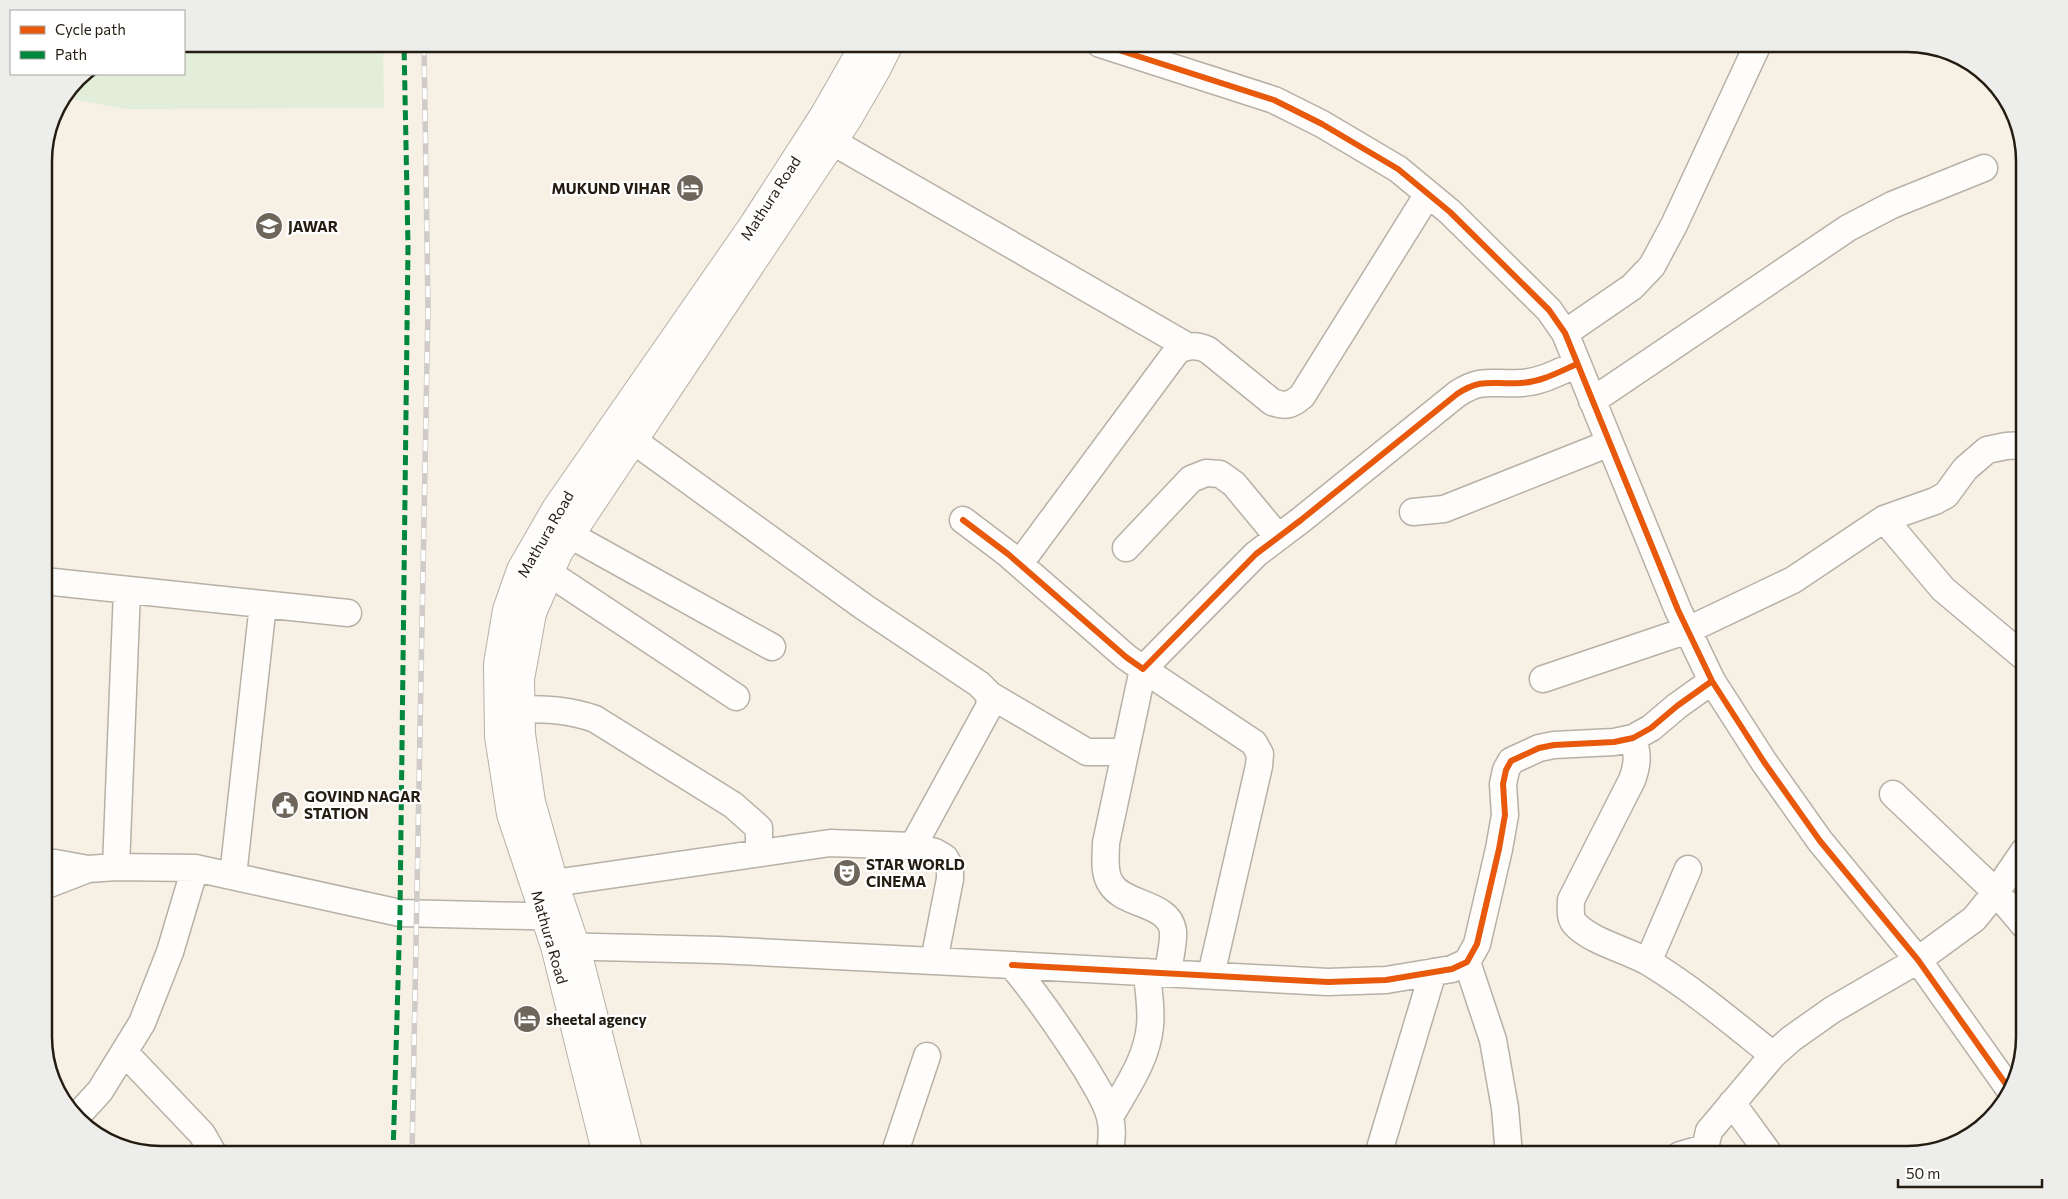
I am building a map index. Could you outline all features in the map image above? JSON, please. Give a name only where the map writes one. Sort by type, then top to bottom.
[{"type":"main road","name":"Mathura Road","points":[[557,917],[554,883],[531,802],[521,734],[520,679],[532,613],[558,553],[634,441],[747,253],[860,53]]},
{"type":"main road","name":"Mathura Road","points":[[557,917],[511,814],[498,736],[498,664],[507,610],[521,570],[556,510],[747,253],[833,142],[885,53]]},
{"type":"main road","points":[[557,917],[626,1146]]},
{"type":"main road","name":"Mathura Road","points":[[566,947],[605,1146]]},
{"type":"street","points":[[1126,52],[1274,100],[1322,124],[1398,169],[1450,212],[1549,310],[1565,333],[1688,630],[1712,681],[1764,762],[1820,841],[1918,960],[2005,1083]]},
{"type":"street","points":[[1565,333],[1632,287],[1652,266],[1674,224],[1754,52]]},
{"type":"street","points":[[833,142],[1187,346]]},
{"type":"street","points":[[1592,400],[1848,228],[1892,205],[1984,168]]},
{"type":"street","points":[[1020,563],[1178,351],[1187,346],[1199,346],[1208,350],[1272,402],[1282,406],[1294,403],[1307,387],[1428,194]]},
{"type":"street","points":[[1110,1117],[1138,1067],[1148,1044],[1157,973],[1173,931],[1168,919],[1158,911],[1121,894],[1111,885],[1106,868],[1106,843],[1144,669],[1256,554],[1457,394],[1472,384],[1521,383],[1542,380],[1577,364]]},
{"type":"street","points":[[634,441],[864,607],[980,684],[990,695],[1087,752],[1125,752]]},
{"type":"street","points":[[1412,512],[1444,508],[1610,443]]},
{"type":"street","points":[[1543,679],[1688,630],[1793,580],[1884,519],[1934,501],[1946,494],[1965,470],[1987,450],[2015,445]]},
{"type":"street","points":[[1126,548],[1191,479],[1206,473],[1220,474],[1234,484],[1278,537]]},
{"type":"street","points":[[1884,519],[1943,589],[2016,650]]},
{"type":"street","points":[[963,520],[1020,563],[1126,656],[1254,743],[1260,754],[1259,766],[1211,976]]},
{"type":"street","points":[[570,535],[772,647]]},
{"type":"street","points":[[549,573],[736,697]]},
{"type":"street","points":[[53,582],[348,613]]},
{"type":"street","points":[[116,866],[127,590]]},
{"type":"street","points":[[233,876],[263,604]]},
{"type":"street","points":[[566,947],[719,950],[1328,982],[1386,980],[1452,969],[1467,962],[1477,944],[1493,881],[1505,815],[1504,784],[1506,770],[1511,761],[1539,748],[1554,744],[1614,742],[1633,738],[1651,728],[1676,706],[1712,681]]},
{"type":"street","points":[[913,846],[988,707],[990,695]]},
{"type":"street","points":[[521,709],[558,709],[579,713],[595,719],[733,805],[759,828],[759,852]]},
{"type":"street","points":[[1633,738],[1637,752],[1635,773],[1571,900],[1570,911],[1574,923],[1584,932],[1648,962],[1680,982],[1772,1055]]},
{"type":"street","points":[[1893,794],[1996,892],[2016,915]]},
{"type":"street","points":[[554,883],[830,843],[913,846],[935,852],[945,858],[950,867],[950,879],[934,961]]},
{"type":"street","points":[[53,863],[88,869]]},
{"type":"street","points":[[1706,1146],[1709,1132],[1772,1055],[1832,1010],[1918,960],[1974,919],[2016,863]]},
{"type":"street","points":[[53,883],[88,869],[116,866],[195,868],[400,913],[557,917]]},
{"type":"street","points":[[82,1111],[100,1091],[142,1023],[170,952],[195,868]]},
{"type":"street","points":[[1648,962],[1688,869]]},
{"type":"street","points":[[1467,962],[1493,1040],[1505,1108],[1508,1146]]},
{"type":"street","points":[[1012,965],[1037,996],[1104,1099],[1112,1130],[1110,1146]]},
{"type":"street","points":[[1381,1146],[1433,972]]},
{"type":"street","points":[[124,1052],[202,1134],[209,1146]]},
{"type":"street","points":[[897,1146],[927,1056]]},
{"type":"street","points":[[1732,1103],[1763,1146]]},
{"type":"green space","points":[[185,53],[383,53],[384,108],[126,109],[72,99],[95,75],[185,75]]},
{"type":"railway","points":[[412,1146],[428,308],[424,53]]},
{"type":"marked path","points":[[393,1146],[400,913],[408,246],[404,53]]},
{"type":"cycle path","points":[[1126,52],[1274,100],[1322,124],[1398,169],[1450,212],[1549,310],[1565,333],[1678,610],[1712,681],[1764,762],[1820,841],[1918,960],[2005,1083]]},
{"type":"cycle path","points":[[963,520],[1008,554],[1126,657],[1143,669],[1256,554],[1457,394],[1474,385],[1536,381],[1577,364]]},
{"type":"cycle path","points":[[1012,965],[1328,982],[1386,980],[1452,969],[1467,962],[1477,944],[1499,849],[1505,815],[1503,784],[1506,770],[1511,761],[1539,748],[1554,745],[1614,742],[1633,738],[1651,728],[1677,706],[1712,681]]},
{"type":"place","name":"MUKUND VIHAR","points":[[690,188]]},
{"type":"place","name":"JAWAR","points":[[269,226]]},
{"type":"place","name":"GOVIND NAGAR STATION","points":[[285,805]]},
{"type":"place","name":"STAR WORLD CINEMA","points":[[847,873]]},
{"type":"place","name":"sheetal agency","points":[[527,1019]]}]
